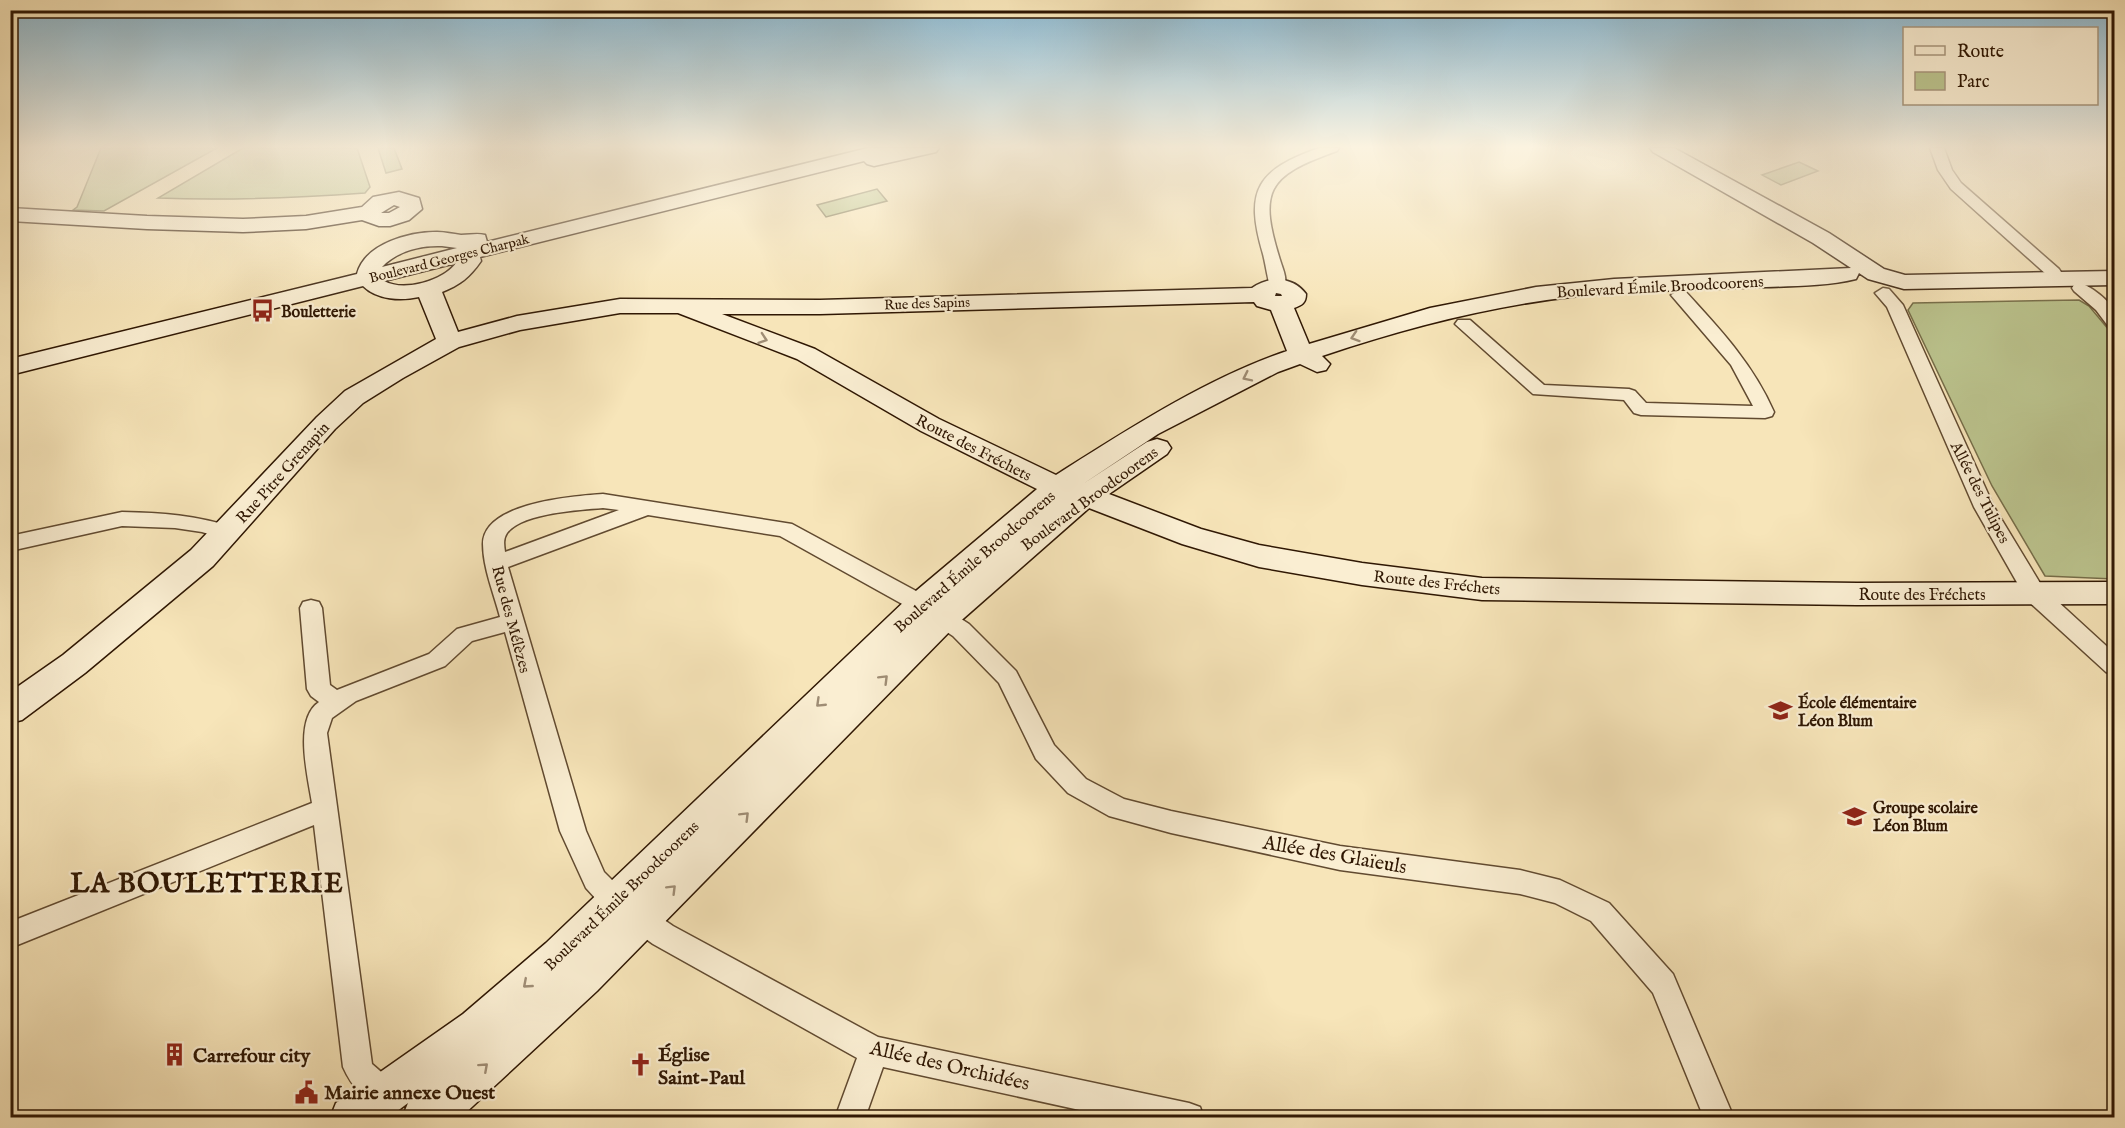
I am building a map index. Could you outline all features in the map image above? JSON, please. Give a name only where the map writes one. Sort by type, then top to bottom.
[{"type":"street","points":[[10,214],[198,225],[288,223],[368,212],[374,205],[384,201]]},
{"type":"street","points":[[405,201],[411,203],[411,209],[393,218],[410,243]]},
{"type":"street","name":"Boulevard Georges Charpak","points":[[465,255],[590,214],[644,201]]},
{"type":"street","name":"Boulevard Georges Charpak","points":[[10,356],[369,279],[682,201]]},
{"type":"street","name":"Boulevard Georges Charpak","points":[[465,255],[502,255],[719,201]]},
{"type":"street","points":[[1260,201],[1260,222],[1278,278],[1273,296],[1310,360]]},
{"type":"street","points":[[1735,201],[1874,277],[1954,282],[2115,278]]},
{"type":"street","points":[[1754,201],[1821,238],[1874,277]]},
{"type":"street","points":[[1771,201],[1859,249],[1874,277]]},
{"type":"street","points":[[1973,201],[2053,272]]},
{"type":"street","points":[[10,367],[369,279],[412,292],[429,289],[443,284],[465,255],[438,239],[410,243],[381,256],[369,279]]},
{"type":"street","name":"Boulevard Émile Broodcoorens","points":[[1310,360],[1370,332],[1439,313],[1536,294],[1614,286],[1815,278],[2115,271]]},
{"type":"street","name":"Boulevard Émile Broodcoorens","points":[[1874,277],[1948,292],[2115,287]]},
{"type":"street","name":"Boulevard Broodcoorens","points":[[1073,491],[1146,454],[1310,360],[1464,324],[1576,304],[1679,295],[1851,291],[1874,277]]},
{"type":"street","name":"Allée des Tulipes","points":[[1874,277],[1896,305],[1984,507],[2035,594],[2115,666]]},
{"type":"street","name":"Boulevard Georges Charpak","points":[[10,380],[142,344],[288,309],[369,279]]},
{"type":"street","points":[[2080,288],[2102,306],[2115,322]]},
{"type":"street","points":[[429,289],[433,304],[450,342]]},
{"type":"street","points":[[1464,324],[1539,390],[1629,394],[1641,409],[1765,412],[1754,383],[1731,350],[1679,295]]},
{"type":"street","name":"Rue des Sapins","points":[[725,314],[820,307],[1273,296]]},
{"type":"street","name":"Rue Pitre Grenapin","points":[[10,710],[131,619],[202,558],[228,533],[326,423],[354,397],[394,372],[450,342],[517,323],[620,306],[680,306]]},
{"type":"street","name":"Route des Fréchets","points":[[680,306],[725,314],[806,354],[930,425],[1038,480],[1073,491],[1192,537],[1259,556],[1362,574],[1482,589],[2115,593]]},
{"type":"street","points":[[806,354],[806,335],[820,307]]},
{"type":"street","name":"Boulevard Émile Broodcoorens","points":[[351,1118],[477,1028],[621,905],[933,610],[1073,491]]},
{"type":"street","name":"Rue des Mélèzes","points":[[621,905],[595,880],[573,831],[496,563],[493,542],[499,528],[517,518],[565,504],[603,501],[785,529],[933,610]]},
{"type":"street","points":[[496,563],[647,507]]},
{"type":"street","points":[[10,544],[122,519],[175,521],[204,525],[228,533]]},
{"type":"street","points":[[311,608],[319,689],[336,702]]},
{"type":"street","name":"Boulevard Émile Broodcoorens","points":[[423,1118],[443,1104],[575,985],[621,905],[704,857],[933,610]]},
{"type":"street","name":"Allée des Glaïeuls","points":[[933,610],[963,632],[1008,677],[1045,752],[1077,786],[1118,808],[1171,822],[1340,858],[1520,882],[1560,892],[1600,912],[1663,984],[1719,1118]]},
{"type":"street","points":[[384,1095],[364,1078],[358,1067],[323,810],[315,733],[322,712],[348,694],[437,660],[465,635],[511,621]]},
{"type":"street","points":[[10,935],[323,810]]},
{"type":"street","name":"Allée des Orchidées","points":[[621,905],[663,935],[874,1051],[1189,1118]]},
{"type":"street","points":[[850,1118],[874,1051]]},
{"type":"green space","points":[[80,201],[123,201],[104,211],[73,210]]},
{"type":"green space","points":[[833,201],[887,201],[826,217],[817,205]]},
{"type":"green space","points":[[2079,300],[2089,306],[2114,336],[2114,579],[2045,576],[1992,486],[1908,310],[1913,303]]},
{"type":"place","name":"Bouletterie","points":[[263,311]]},
{"type":"place","name":"École élémentaire Léon Blum","points":[[1780,711]]},
{"type":"place","name":"Groupe scolaire Léon Blum","points":[[1855,816]]},
{"type":"place","name":"Carrefour city","points":[[175,1055]]},
{"type":"place","name":"Église Saint-Paul","points":[[640,1065]]},
{"type":"place","name":"Mairie annexe Ouest","points":[[306,1092]]},
{"type":"district","name":"LA BOULETTERIE","points":[[207,883]]}]
